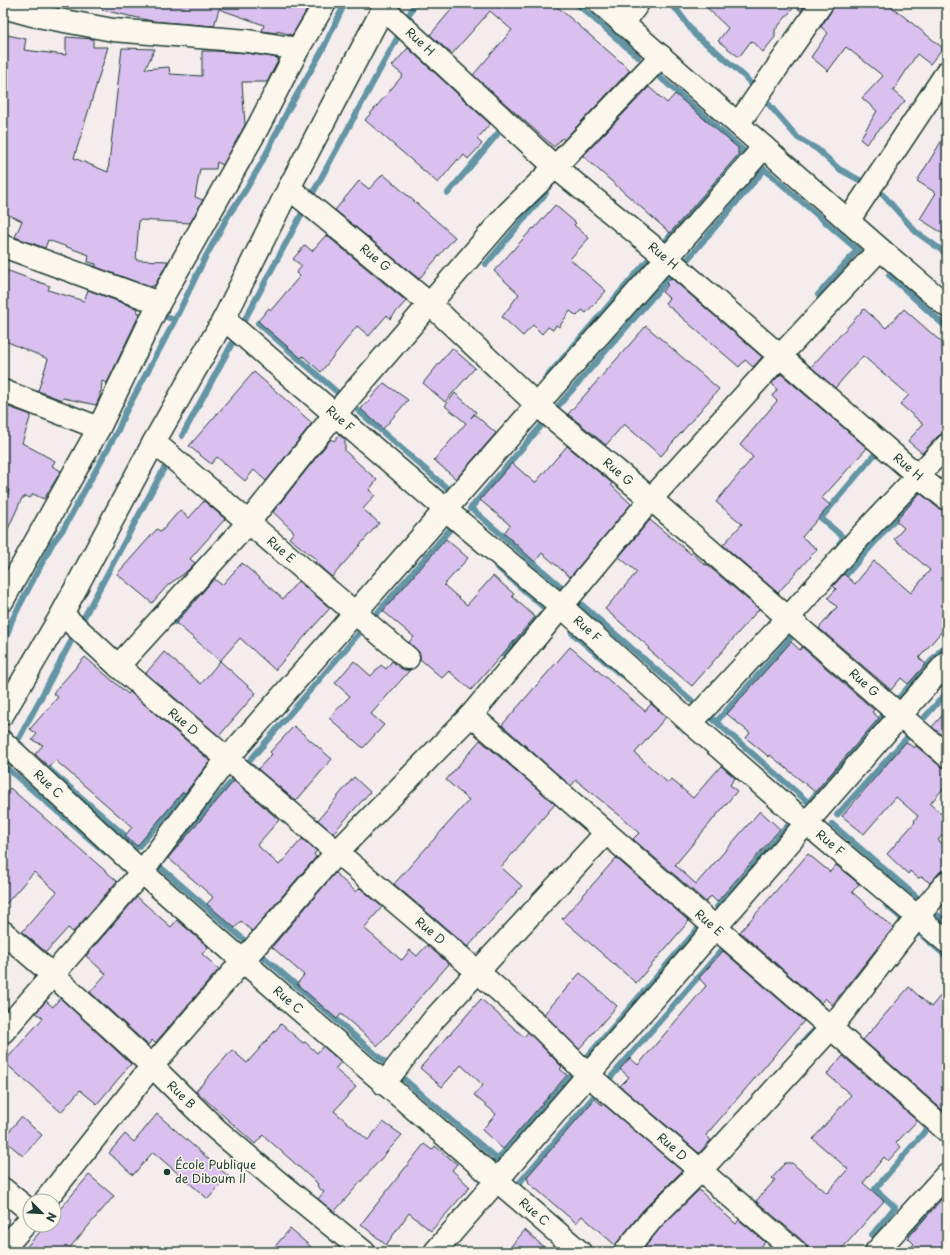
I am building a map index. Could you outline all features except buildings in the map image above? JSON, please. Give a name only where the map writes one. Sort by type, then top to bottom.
[{"type":"street","points":[[3,600],[99,428],[159,303],[258,127],[298,49],[325,3]]},
{"type":"street","points":[[600,3],[947,306]]},
{"type":"street","points":[[623,24],[638,3]]},
{"type":"street","points":[[738,124],[822,3]]},
{"type":"street","points":[[3,714],[62,614],[154,442],[224,319],[289,188],[385,6]]},
{"type":"street","name":"Rue H","points":[[385,6],[555,167],[667,258],[918,476],[947,499]]},
{"type":"street","points":[[3,7],[32,15],[113,30],[248,42],[298,49]]},
{"type":"street","points":[[118,666],[249,522],[335,414],[431,305],[508,213],[555,167],[661,56]]},
{"type":"street","points":[[848,221],[947,72]]},
{"type":"street","points":[[3,1032],[54,976],[142,872],[227,759],[764,147]]},
{"type":"street","name":"Rue G","points":[[289,188],[431,305],[537,405],[651,499],[947,756]]},
{"type":"street","points":[[3,246],[159,303]]},
{"type":"street","points":[[51,1193],[152,1066],[337,852],[471,715],[651,499],[780,356],[880,249]]},
{"type":"street","name":"Rue F","points":[[224,319],[446,510],[561,606],[806,823],[947,942]]},
{"type":"street","points":[[3,390],[99,428]]},
{"type":"street","name":"Rue E","points":[[154,442],[408,658]]},
{"type":"street","points":[[691,722],[788,618],[858,539],[947,445]]},
{"type":"street","name":"Rue D","points":[[62,614],[118,666],[478,972],[535,1022],[588,1075],[796,1252]]},
{"type":"street","points":[[435,1252],[947,662]]},
{"type":"street","name":"Rue E","points":[[471,715],[832,1028],[947,1131]]},
{"type":"street","name":"Rue C","points":[[3,742],[142,872],[384,1084],[498,1180],[580,1252]]},
{"type":"street","points":[[384,1084],[434,1019],[606,833]]},
{"type":"street","points":[[625,1252],[652,1219],[700,1170],[832,1028],[918,916],[947,882]]},
{"type":"street","name":"Rue B","points":[[3,932],[54,976],[152,1066],[222,1134],[364,1252]]},
{"type":"street","points":[[876,1252],[947,1174]]},
{"type":"street","points":[[3,1189],[22,1204]]},
{"type":"street","points":[[3,1249],[22,1228]]},
{"type":"waterway","points":[[36,3],[54,9]]},
{"type":"waterway","points":[[3,647],[12,620],[52,544],[64,528],[118,430],[125,413],[171,328],[205,258],[228,216],[261,164],[288,110],[322,51],[345,3]]},
{"type":"waterway","points":[[408,17],[415,3]]},
{"type":"waterway","points":[[576,3],[638,57]]},
{"type":"waterway","points":[[669,3],[678,11],[695,35],[716,51],[745,77],[798,138],[817,149],[839,169],[876,189],[916,232],[947,254]]},
{"type":"waterway","points":[[314,191],[401,31]]},
{"type":"waterway","points":[[655,73],[716,126]]},
{"type":"waterway","points":[[448,193],[505,125]]},
{"type":"waterway","points":[[720,130],[746,153]]},
{"type":"waterway","points":[[664,243],[743,151]]},
{"type":"waterway","points":[[763,168],[861,253]]},
{"type":"waterway","points":[[687,260],[764,170]]},
{"type":"waterway","points":[[486,264],[546,193]]},
{"type":"waterway","points":[[245,319],[306,206]]},
{"type":"waterway","points":[[818,295],[857,250]]},
{"type":"waterway","points":[[545,379],[654,253]]},
{"type":"waterway","points":[[91,267],[114,275]]},
{"type":"waterway","points":[[559,405],[676,270]]},
{"type":"waterway","points":[[889,275],[947,328]]},
{"type":"waterway","points":[[158,314],[172,319]]},
{"type":"waterway","points":[[258,323],[449,490],[454,484]]},
{"type":"waterway","points":[[182,436],[235,338]]},
{"type":"waterway","points":[[470,509],[547,419]]},
{"type":"waterway","points":[[839,544],[844,538],[821,518],[880,448]]},
{"type":"waterway","points":[[21,745],[17,742],[169,459]]},
{"type":"waterway","points":[[846,575],[924,486]]},
{"type":"waterway","points":[[471,508],[809,803]]},
{"type":"waterway","points":[[373,618],[453,526]]},
{"type":"waterway","points":[[496,566],[550,613]]},
{"type":"waterway","points":[[175,622],[213,578]]},
{"type":"waterway","points":[[505,656],[541,615]]},
{"type":"waterway","points":[[246,765],[361,631]]},
{"type":"waterway","points":[[717,721],[797,631]]},
{"type":"waterway","points":[[572,633],[621,675]]},
{"type":"waterway","points":[[897,700],[947,643]]},
{"type":"waterway","points":[[925,717],[947,692]]},
{"type":"waterway","points":[[809,802],[889,709]]},
{"type":"waterway","points":[[837,815],[912,732]]},
{"type":"waterway","points":[[42,763],[138,847],[208,767]]},
{"type":"waterway","points":[[3,765],[106,853]]},
{"type":"waterway","points":[[167,856],[239,773]]},
{"type":"waterway","points":[[717,907],[791,822]]},
{"type":"waterway","points":[[832,824],[947,923]]},
{"type":"waterway","points":[[158,865],[243,939]]},
{"type":"waterway","points":[[886,905],[947,957]]},
{"type":"waterway","points":[[587,1057],[703,923]]},
{"type":"waterway","points":[[611,1077],[727,944]]},
{"type":"waterway","points":[[258,952],[387,1064]]},
{"type":"waterway","points":[[799,1047],[819,1024]]},
{"type":"waterway","points":[[496,1161],[577,1069]]},
{"type":"waterway","points":[[397,1073],[497,1159]]},
{"type":"waterway","points":[[520,1182],[596,1094]]},
{"type":"waterway","points":[[872,1235],[895,1207],[875,1189],[932,1123],[931,1122]]},
{"type":"waterway","points":[[909,1233],[929,1210]]},
{"type":"place","name":"École Publique de Diboum II","points":[[167,1172]]}]
